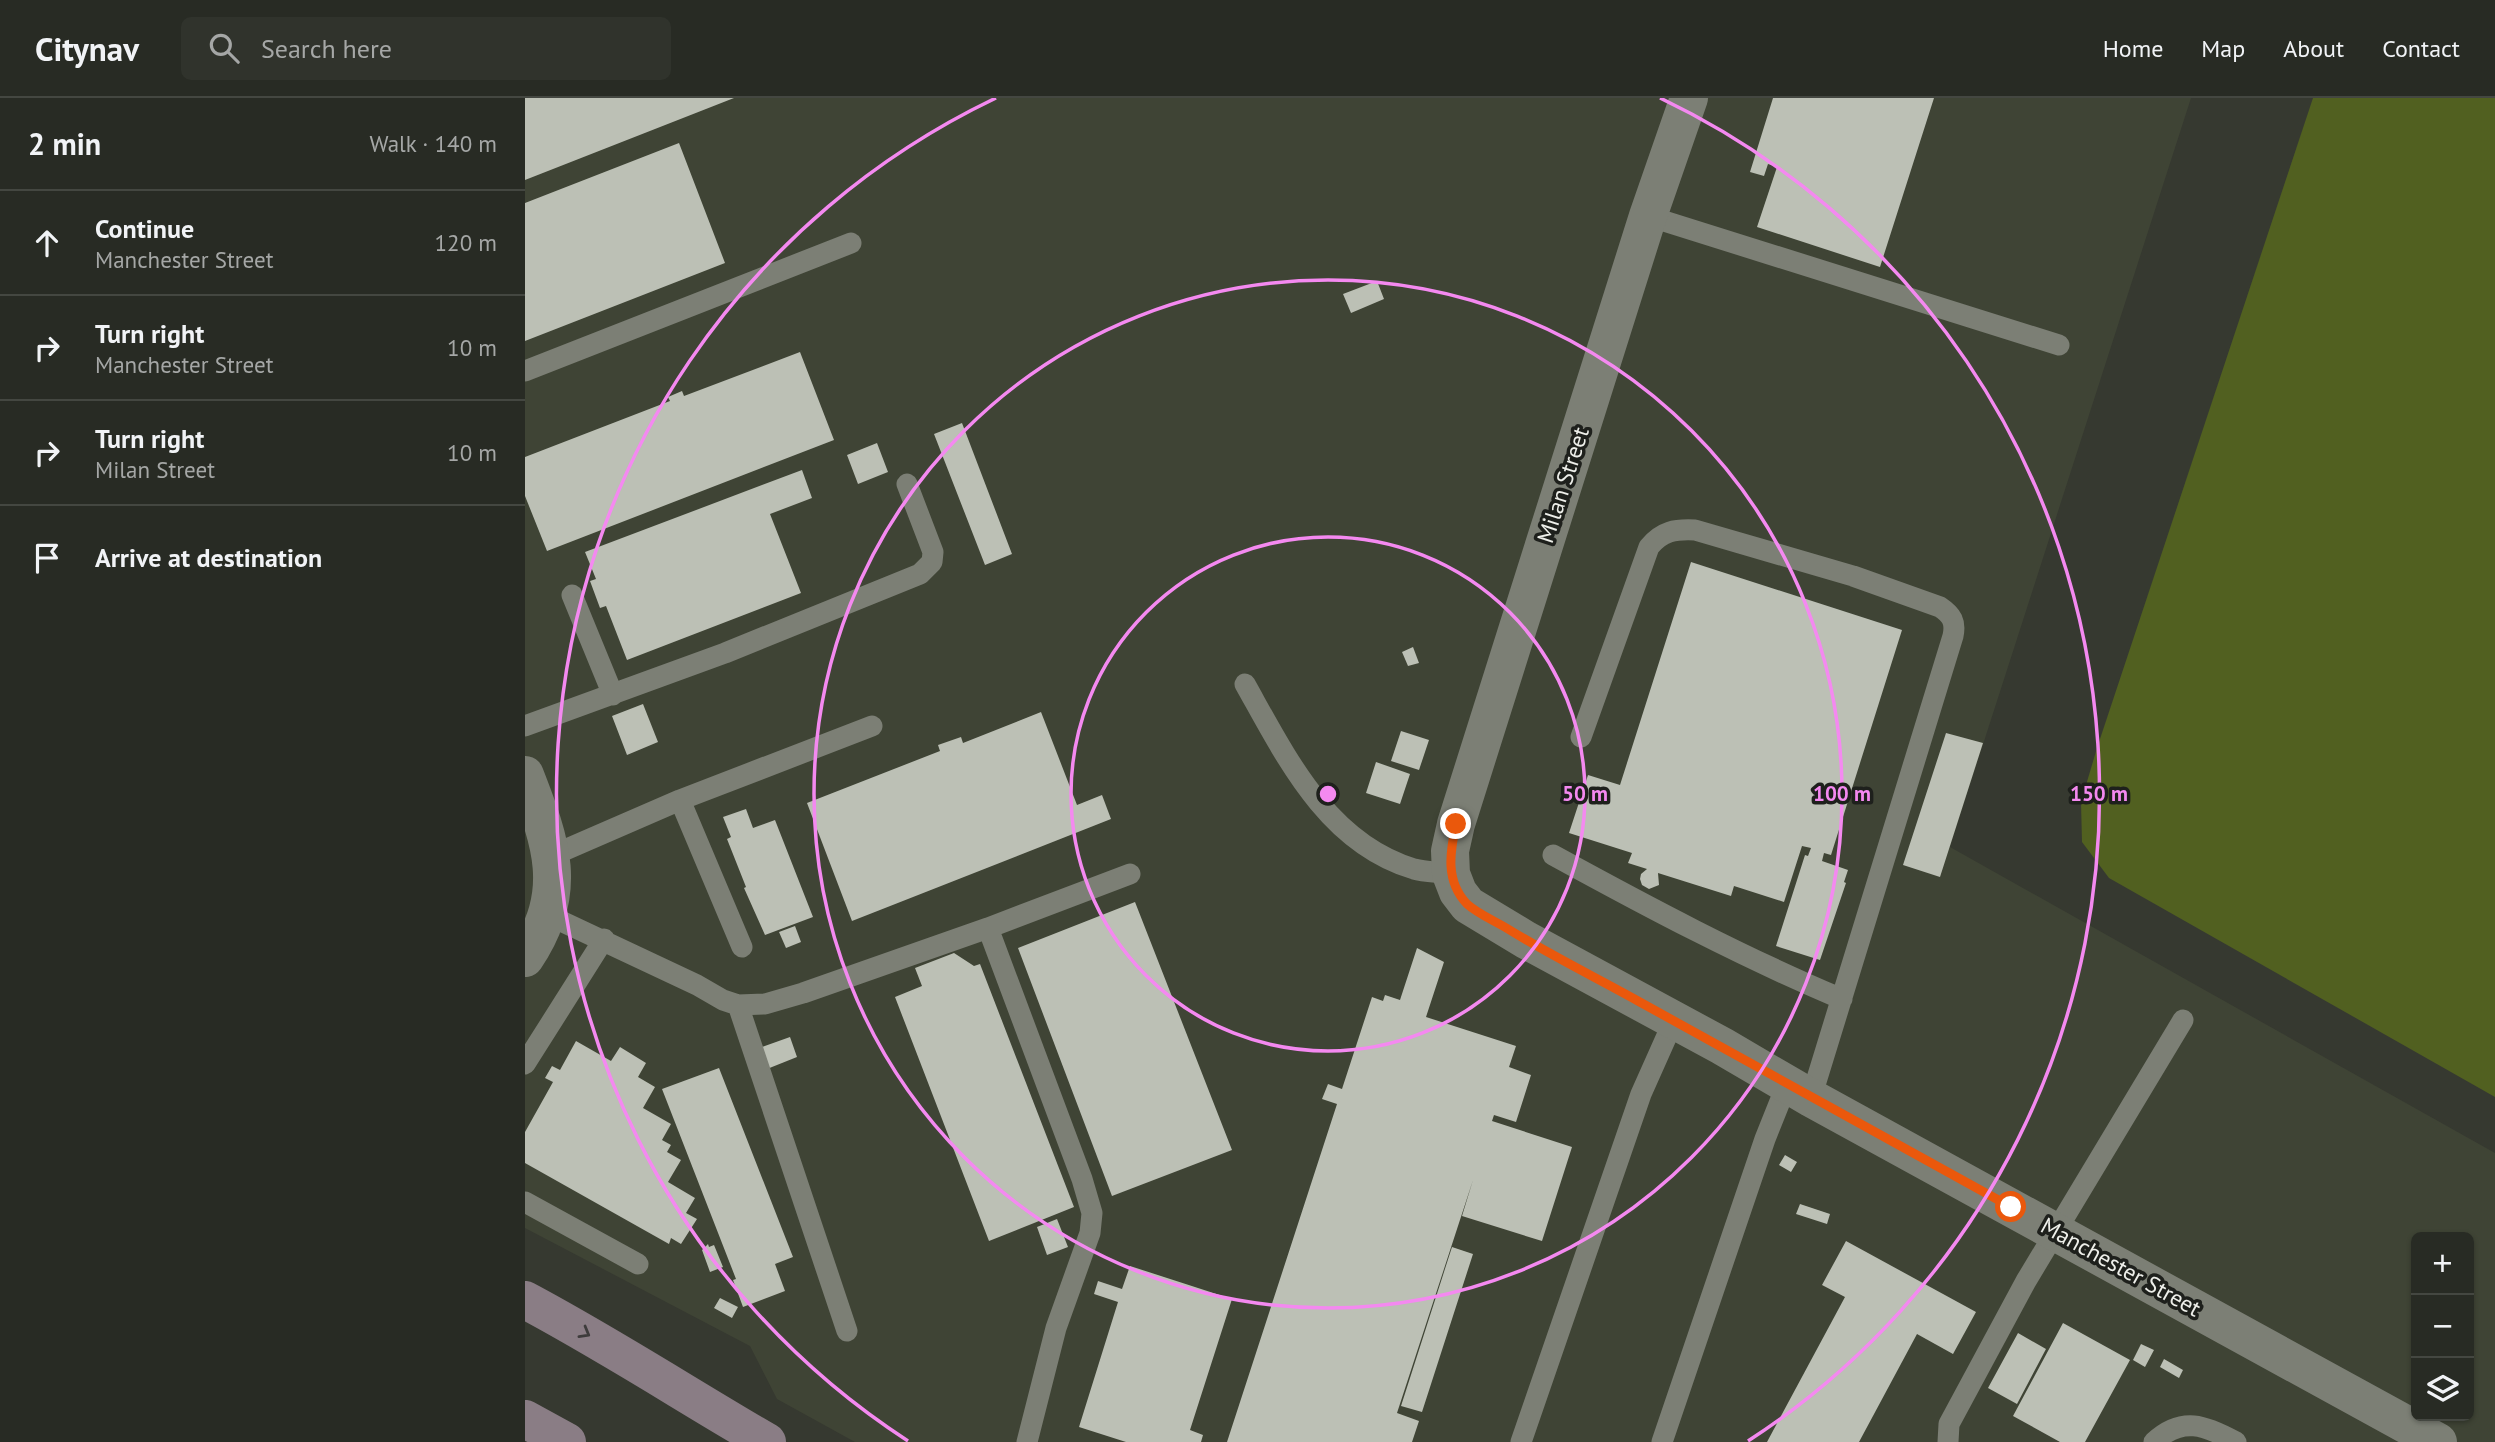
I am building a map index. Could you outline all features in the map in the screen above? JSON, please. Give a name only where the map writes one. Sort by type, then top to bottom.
[{"type":"main road","points":[[525,1300],[586,1332],[767,1442]]},
{"type":"main road","points":[[525,1419],[567,1442]]},
{"type":"street","name":"Milan Street","points":[[1451,874],[1450,850],[1456,824],[1648,216],[1689,98]]},
{"type":"street","points":[[525,958],[546,914],[553,872],[548,836],[529,799]]},
{"type":"street","name":"Manchester Street","points":[[1451,874],[1458,892],[1468,905],[1526,940],[2438,1442]]},
{"type":"lane","points":[[1648,216],[2059,345]]},
{"type":"lane","points":[[525,371],[851,243]]},
{"type":"lane","points":[[525,726],[613,695],[920,574],[932,562],[933,552],[907,484]]},
{"type":"lane","points":[[1581,737],[1649,547],[1658,536],[1675,529],[1695,530],[1853,576],[1940,607],[1949,613],[1955,627],[1842,999],[1799,1091],[1765,1139],[1662,1442]]},
{"type":"lane","points":[[572,595],[613,695]]},
{"type":"lane","points":[[1245,684],[1297,775],[1331,817],[1362,844],[1386,858],[1415,869],[1451,874]]},
{"type":"lane","points":[[551,856],[680,800],[872,726]]},
{"type":"lane","points":[[680,800],[742,947]]},
{"type":"lane","points":[[1553,855],[1683,926],[1773,970],[1842,999]]},
{"type":"lane","points":[[546,914],[604,939],[738,1005],[765,1004],[988,928],[1130,874]]},
{"type":"lane","points":[[988,928],[1082,1179],[1092,1213],[1090,1233],[1056,1328],[1027,1442]]},
{"type":"lane","points":[[525,1064],[604,939]]},
{"type":"lane","points":[[738,1005],[847,1331]]},
{"type":"lane","points":[[1521,1442],[1641,1094],[1674,1020]]},
{"type":"lane","points":[[1948,1442],[1949,1424],[2027,1281],[2183,1020]]},
{"type":"lane","points":[[525,1202],[638,1264]]},
{"type":"lane","points":[[2154,1442],[2176,1426],[2204,1427],[2236,1442]]},
{"type":"shaded area","points":[[525,98],[2191,98],[1950,847],[2495,1153],[2495,1442],[855,1442],[777,1399],[750,1346],[525,1228]]},
{"type":"green space","points":[[2313,98],[2495,98],[2495,1097],[2109,878],[2082,842],[2081,802],[2097,748]]},
{"type":"building","points":[[525,98],[734,98],[525,180]]},
{"type":"building","points":[[1773,98],[1934,98],[1880,267],[1757,227],[1777,167],[1768,164],[1764,176],[1750,172]]},
{"type":"building","points":[[679,143],[725,263],[525,341],[525,203]]},
{"type":"building","points":[[1377,281],[1384,299],[1351,313],[1343,294]]},
{"type":"building","points":[[800,352],[834,440],[547,551],[525,496],[525,457],[670,401],[668,397],[682,391],[684,396]]},
{"type":"building","points":[[962,423],[1012,554],[985,565],[934,434]]},
{"type":"building","points":[[877,443],[888,472],[858,484],[847,455]]},
{"type":"building","points":[[802,470],[812,498],[770,514],[801,593],[627,660],[606,606],[600,608],[590,581],[596,579],[585,552]]},
{"type":"building","points":[[1691,562],[1902,630],[1831,855],[1824,853],[1822,861],[1848,870],[1820,960],[1776,946],[1805,855],[1808,856],[1811,848],[1802,846],[1784,902],[1734,886],[1731,896],[1658,873],[1659,885],[1649,889],[1642,885],[1640,879],[1647,869],[1628,863],[1632,853],[1569,833],[1588,775],[1620,785]]},
{"type":"building","points":[[1413,647],[1419,663],[1408,666],[1402,652]]},
{"type":"building","points":[[643,704],[658,742],[627,755],[612,716]]},
{"type":"building","points":[[1041,712],[1077,805],[1102,795],[1111,819],[852,921],[807,803],[940,751],[938,745],[961,737],[963,743]]},
{"type":"building","points":[[1401,731],[1429,740],[1419,770],[1391,761]]},
{"type":"building","points":[[1946,733],[1983,743],[1940,877],[1903,865]]},
{"type":"building","points":[[1376,762],[1410,774],[1400,804],[1366,793]]},
{"type":"building","points":[[746,809],[753,828],[775,820],[813,917],[765,935],[744,888],[746,887],[727,839],[731,837],[723,817]]},
{"type":"building","points":[[1135,902],[1232,1150],[1112,1196],[1018,948]]},
{"type":"building","points":[[795,926],[801,942],[786,948],[779,932]]},
{"type":"building","points":[[1417,948],[1444,962],[1426,1017],[1516,1046],[1509,1067],[1531,1075],[1516,1122],[1494,1115],[1492,1121],[1572,1147],[1542,1241],[1462,1216],[1473,1180],[1397,1413],[1419,1421],[1412,1442],[1227,1442],[1337,1104],[1322,1099],[1328,1084],[1342,1089],[1372,997],[1383,1001],[1385,995],[1400,1000]]},
{"type":"building","points":[[954,953],[974,966],[980,964],[1074,1207],[989,1241],[895,997],[922,986],[915,968]]},
{"type":"building","points":[[790,1037],[797,1057],[767,1069],[759,1048]]},
{"type":"building","points":[[576,1041],[611,1061],[620,1047],[646,1063],[638,1077],[655,1087],[643,1108],[671,1124],[662,1140],[671,1145],[667,1152],[681,1160],[668,1182],[695,1198],[686,1213],[697,1219],[681,1244],[671,1238],[669,1244],[525,1163],[525,1132],[553,1082],[545,1078],[552,1066],[560,1070]]},
{"type":"building","points":[[719,1068],[793,1257],[775,1264],[785,1291],[743,1307],[733,1280],[736,1279],[662,1089]]},
{"type":"building","points":[[1785,1155],[1797,1162],[1791,1172],[1779,1165]]},
{"type":"building","points":[[1800,1204],[1830,1214],[1827,1224],[1796,1214]]},
{"type":"building","points":[[1057,1219],[1068,1247],[1047,1255],[1037,1227]]},
{"type":"building","points":[[1846,1241],[1976,1312],[1953,1354],[1917,1334],[1859,1442],[1767,1442],[1845,1297],[1822,1285]]},
{"type":"building","points":[[708,1244],[709,1247],[714,1245],[723,1267],[710,1272],[702,1250]]},
{"type":"building","points":[[1452,1247],[1473,1254],[1422,1412],[1401,1406]]},
{"type":"building","points":[[1130,1266],[1232,1299],[1190,1430],[1203,1435],[1201,1442],[1126,1442],[1079,1427],[1118,1302],[1094,1294],[1098,1281],[1122,1289]]},
{"type":"building","points":[[720,1298],[738,1307],[732,1318],[714,1308]]},
{"type":"building","points":[[2063,1323],[2130,1360],[2085,1442],[2060,1442],[2013,1416]]},
{"type":"building","points":[[2018,1333],[2046,1349],[2017,1404],[1988,1388]]},
{"type":"building","points":[[2141,1344],[2154,1350],[2145,1367],[2133,1360]]},
{"type":"building","points":[[2164,1359],[2183,1370],[2179,1378],[2160,1367]]},
{"type":"route","points":[[1456,824],[1450,850],[1451,874],[1458,892],[1468,905],[1526,940],[2011,1207]]}]
